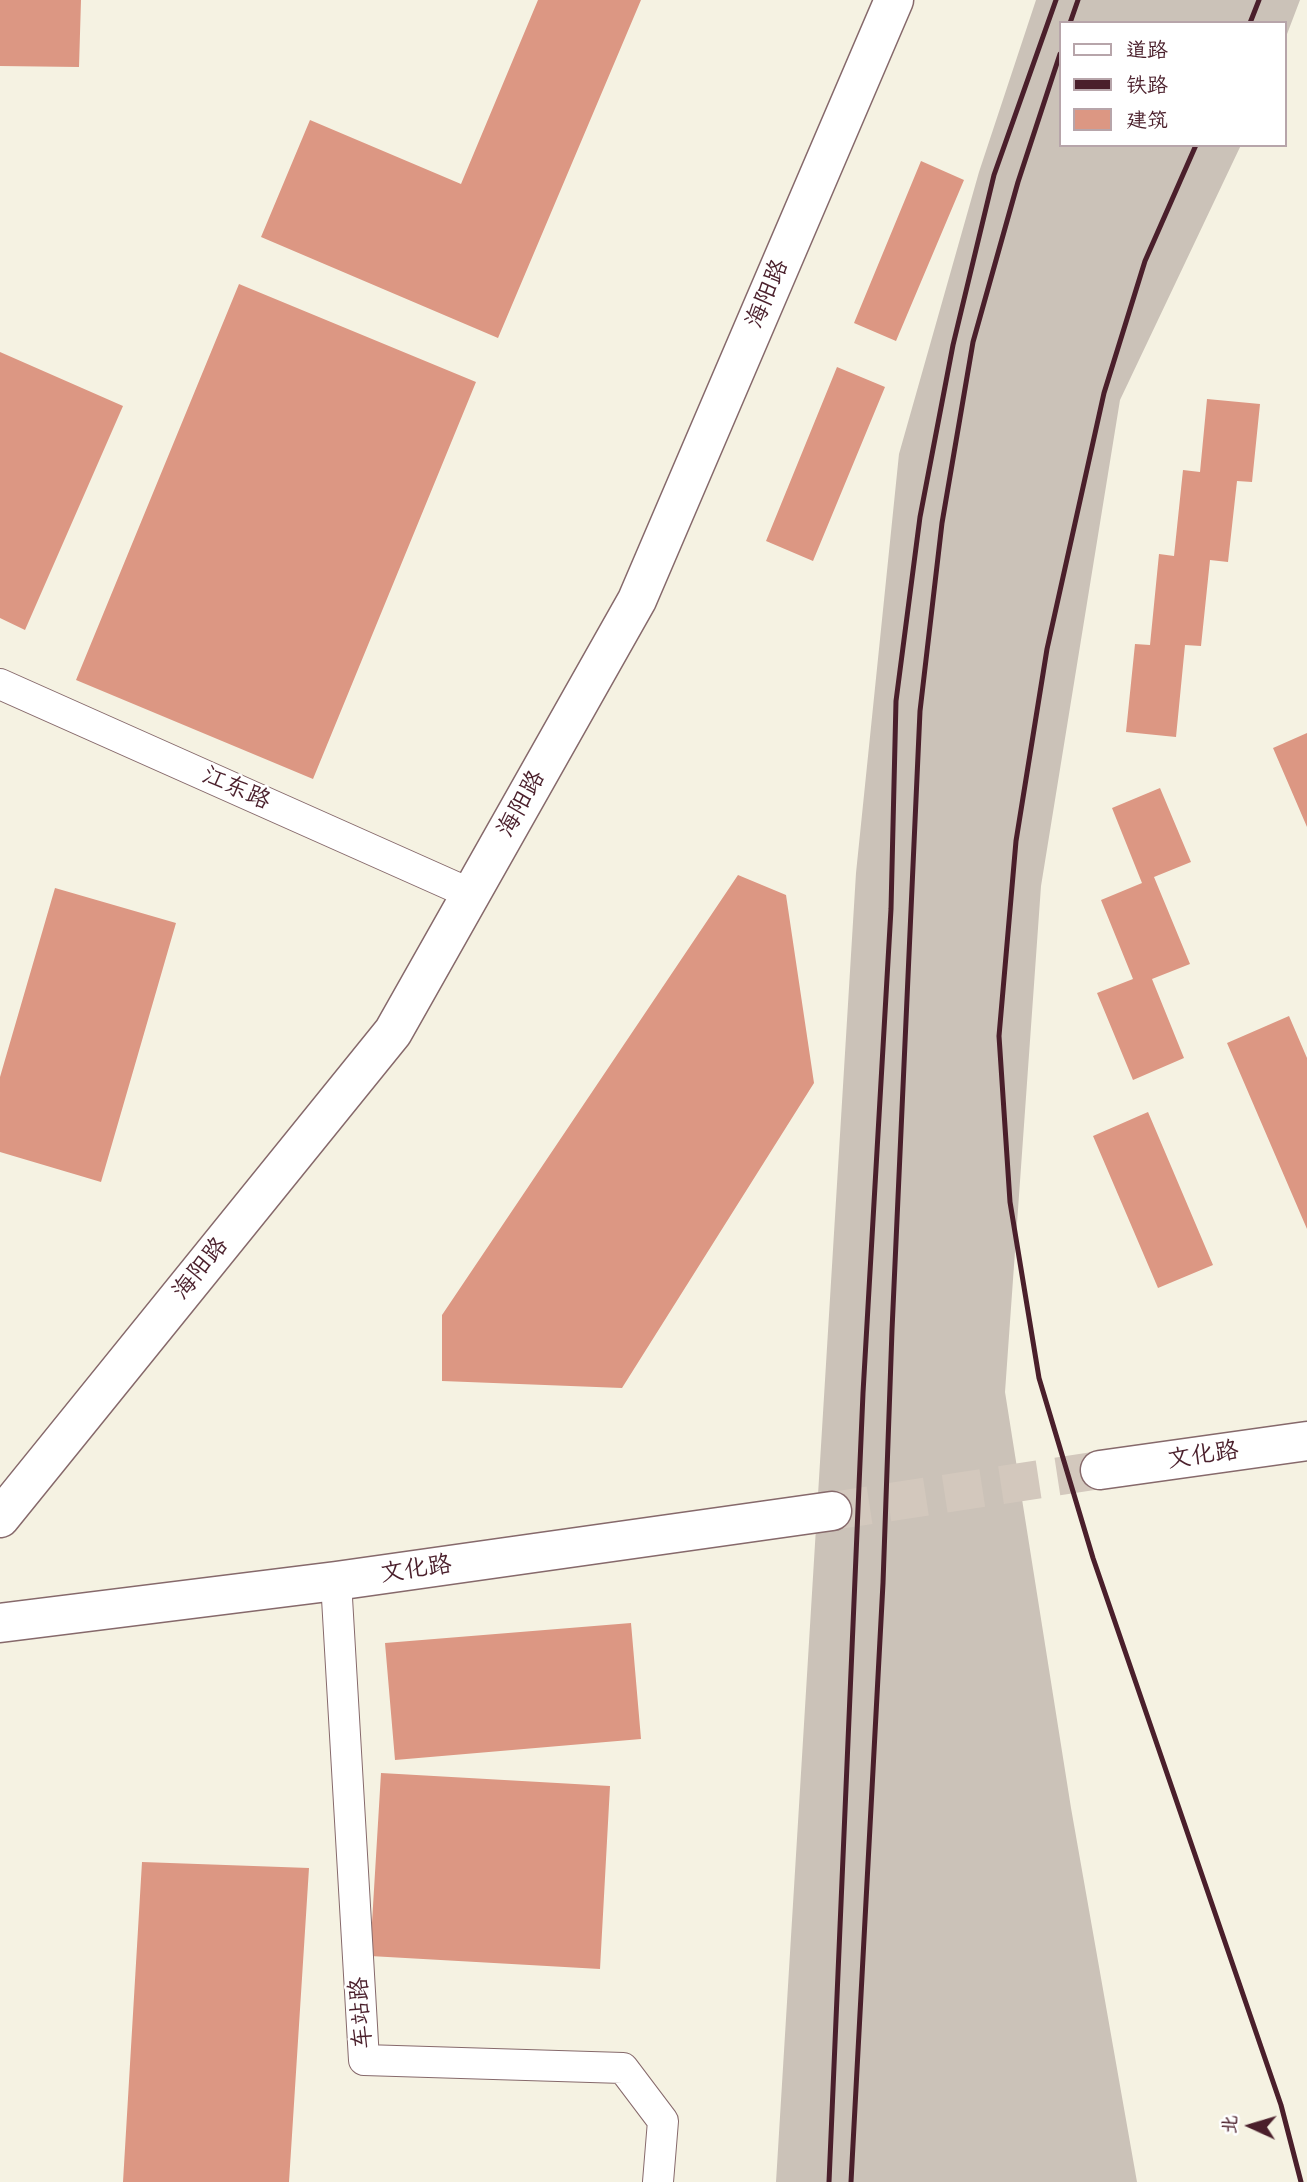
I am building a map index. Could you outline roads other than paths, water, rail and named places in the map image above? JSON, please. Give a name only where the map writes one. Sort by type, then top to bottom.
[{"type":"main road","name":"海阳路","points":[[0,1518],[393,1032],[637,600],[894,0]]},
{"type":"main road","name":"文化路","points":[[1100,1471],[1307,1441]]},
{"type":"main road","name":"文化路","points":[[0,1623],[336,1581],[832,1511]]},
{"type":"street","name":"江东路","points":[[0,684],[471,894]]},
{"type":"street","name":"车站路","points":[[336,1581],[364,2060],[623,2068],[663,2121],[658,2182]]},
{"type":"tunnel","points":[[832,1511],[1100,1470]]},
{"type":"railway","points":[[829,2182],[863,1393],[891,909],[896,701],[920,517],[953,345],[994,175],[1056,0]]},
{"type":"railway","points":[[1071,21],[1078,0]]},
{"type":"railway","points":[[1251,21],[1259,0]]},
{"type":"railway","points":[[851,2182],[883,1583],[920,711],[942,523],[973,342],[1018,182],[1058,60]]},
{"type":"railway","points":[[1195,147],[1145,261],[1104,393],[1047,649],[1016,841],[999,1036],[1010,1202],[1039,1378],[1093,1558],[1281,2105],[1301,2182]]}]
